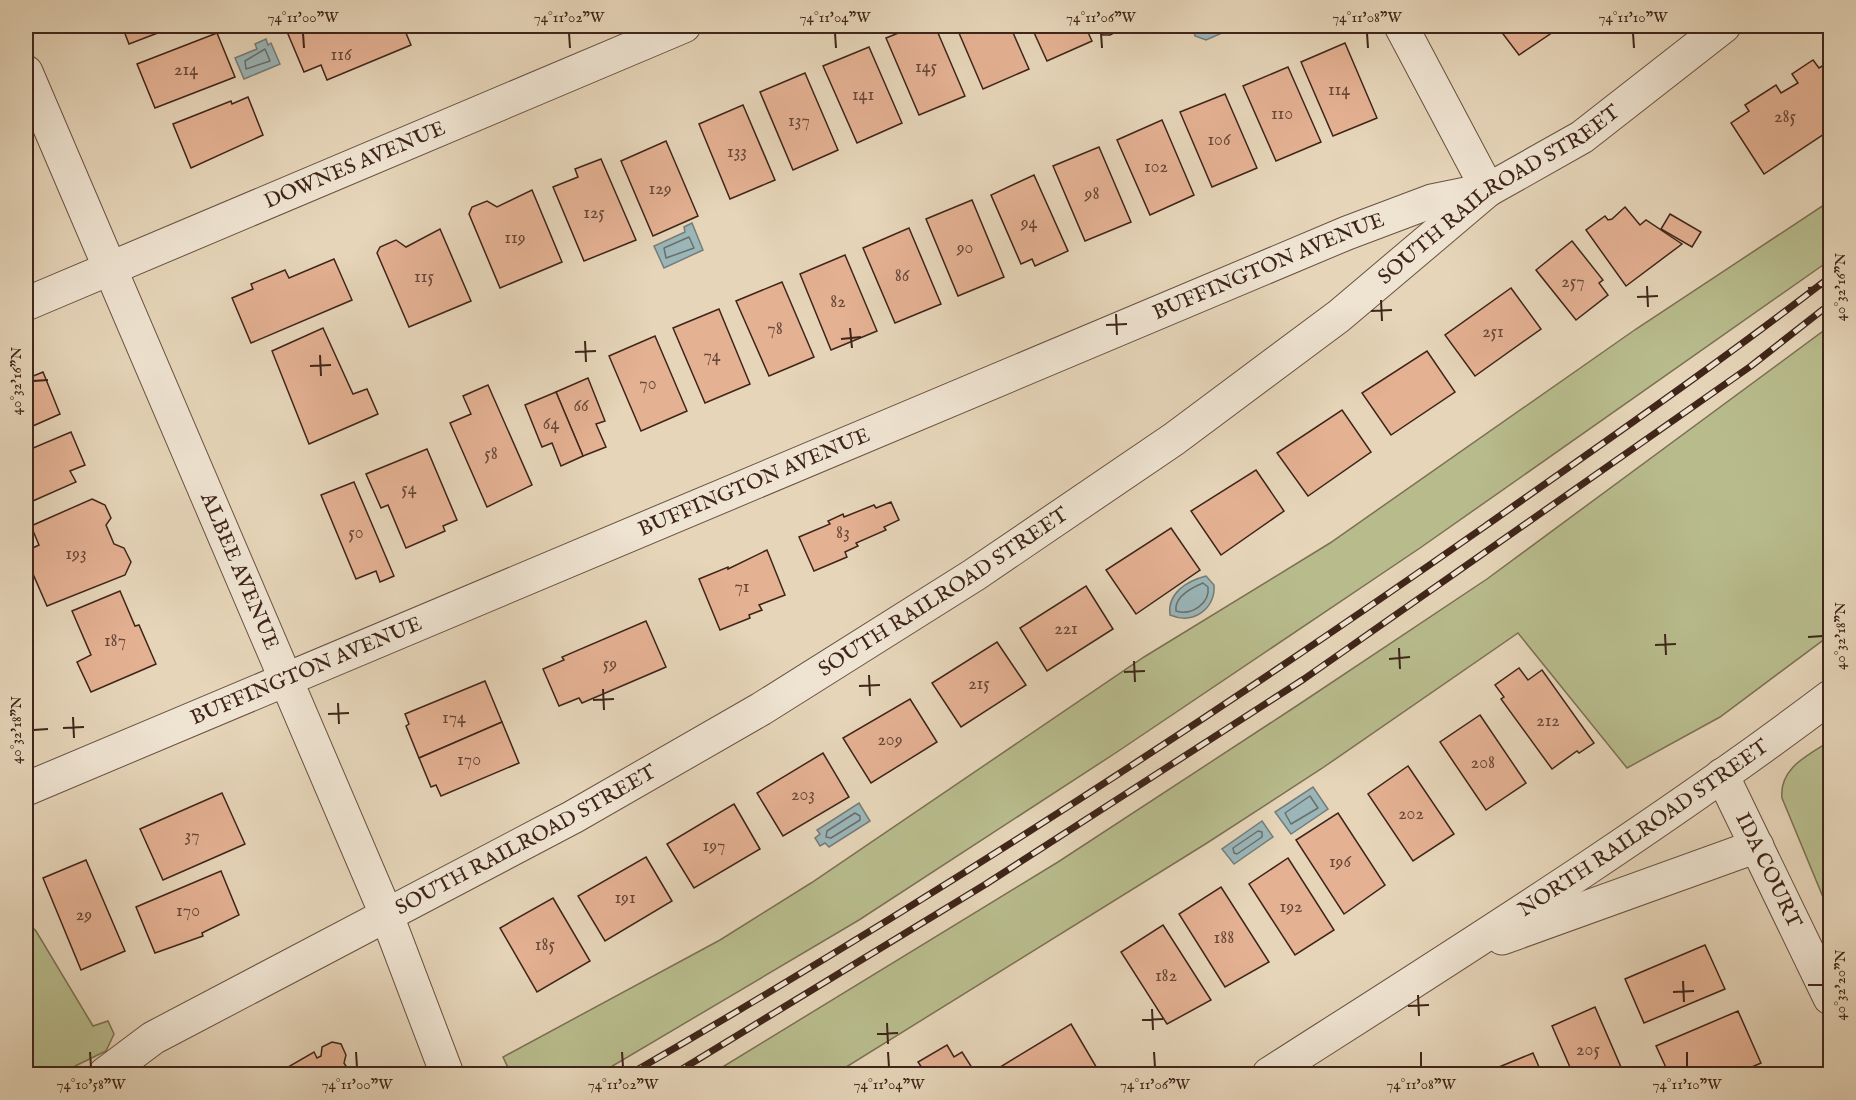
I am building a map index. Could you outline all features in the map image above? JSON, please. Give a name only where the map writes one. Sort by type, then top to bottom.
[{"type":"street","name":"DOWNES AVENUE","points":[[26,304],[108,267],[684,26]]},
{"type":"street","points":[[1401,26],[1488,190]]},
{"type":"street","name":"SOUTH RAILROAD STREET","points":[[105,1074],[153,1038],[573,817],[760,709],[974,575],[1174,439],[1339,316],[1488,190],[1582,137],[1724,26]]},
{"type":"street","name":"ALBEE AVENUE","points":[[26,72],[387,916],[447,1074]]},
{"type":"street","name":"BUFFINGTON AVENUE","points":[[26,789],[1347,233],[1432,201],[1488,190]]},
{"type":"street","name":"NORTH RAILROAD STREET","points":[[1269,1074],[1455,955],[1722,775],[1830,697]]},
{"type":"street","name":"IDA COURT","points":[[1722,775],[1830,998]]},
{"type":"street","name":"NORTH RAILROAD STREET","points":[[1455,955],[1757,846]]},
{"type":"green space","points":[[1830,201],[1830,259],[1823,265],[1420,548],[1117,752],[859,920],[599,1074],[511,1074],[503,1057],[720,940],[811,883],[1144,657],[1330,543],[1636,329]]},
{"type":"green space","points":[[1830,326],[1830,635],[1720,717],[1627,768],[1518,633],[1321,769],[1207,843],[835,1074],[711,1074],[1058,862],[1487,579]]},
{"type":"green space","points":[[1830,741],[1830,914],[1782,798],[1782,788],[1790,770],[1804,757]]},
{"type":"green space","points":[[26,921],[36,931],[93,1026],[108,1021],[114,1034],[106,1051],[59,1074],[26,1074]]},
{"type":"water","points":[[1192,26],[1238,26],[1206,40],[1195,36]]},
{"type":"water","points":[[266,39],[268,45],[271,43],[280,64],[244,79],[235,58],[257,49],[255,44]]},
{"type":"water","points":[[692,223],[703,250],[664,268],[654,246],[685,232],[684,227]]},
{"type":"water","points":[[1206,576],[1214,585],[1214,593],[1207,607],[1195,616],[1187,618],[1170,615],[1170,607],[1175,594],[1185,585]]},
{"type":"water","points":[[1313,787],[1328,809],[1291,834],[1275,812]]},
{"type":"water","points":[[859,803],[870,821],[829,847],[825,843],[820,846],[815,838],[820,834],[817,830]]},
{"type":"water","points":[[1262,821],[1273,837],[1234,864],[1222,849]]},
{"type":"building","points":[[122,26],[176,26],[129,44]]},
{"type":"building","points":[[403,26],[411,45],[327,80],[321,65],[304,72],[285,27]]},
{"type":"building","points":[[434,26],[454,26],[437,33]]},
{"type":"building","points":[[916,26],[935,26],[965,96],[919,115],[886,38]]},
{"type":"building","points":[[956,26],[1010,26],[1029,69],[983,89]]},
{"type":"building","points":[[1031,26],[1085,26],[1092,41],[1047,61]]},
{"type":"building","points":[[1099,26],[1127,26],[1110,35],[1103,35]]},
{"type":"building","points":[[1497,26],[1562,26],[1519,55]]},
{"type":"building","points":[[217,33],[235,77],[155,108],[137,64]]},
{"type":"building","points":[[1345,43],[1377,118],[1333,136],[1301,62]]},
{"type":"building","points":[[869,47],[902,123],[857,143],[823,66]]},
{"type":"building","points":[[1813,60],[1819,68],[1830,61],[1830,130],[1764,174],[1731,123],[1749,111],[1745,105],[1776,85],[1781,93],[1798,83],[1792,74]]},
{"type":"building","points":[[1288,67],[1321,142],[1276,161],[1243,86]]},
{"type":"building","points":[[805,73],[838,150],[793,170],[760,92]]},
{"type":"building","points":[[1225,94],[1257,168],[1212,187],[1180,112]]},
{"type":"building","points":[[248,97],[263,135],[191,168],[173,124],[231,101],[232,104]]},
{"type":"building","points":[[743,105],[775,180],[730,199],[699,124]]},
{"type":"building","points":[[1162,120],[1194,195],[1150,215],[1117,140]]},
{"type":"building","points":[[666,141],[698,216],[653,236],[621,161]]},
{"type":"building","points":[[1099,147],[1131,222],[1085,241],[1053,166]]},
{"type":"building","points":[[601,159],[636,240],[584,261],[553,187],[578,177],[575,169]]},
{"type":"building","points":[[1034,175],[1068,251],[1035,266],[1032,259],[1021,264],[991,195]]},
{"type":"building","points":[[532,190],[562,262],[500,288],[469,214],[472,207],[487,201],[497,207]]},
{"type":"building","points":[[972,200],[1004,277],[958,296],[926,219]]},
{"type":"building","points":[[1625,207],[1640,225],[1646,220],[1682,244],[1626,286],[1586,230],[1605,216],[1608,220],[1612,219]]},
{"type":"building","points":[[1670,214],[1701,232],[1692,247],[1661,229]]},
{"type":"building","points":[[909,228],[941,304],[895,323],[863,248]]},
{"type":"building","points":[[440,229],[471,301],[409,327],[377,253],[380,247],[396,240],[406,247]]},
{"type":"building","points":[[1572,241],[1603,280],[1599,283],[1608,295],[1576,320],[1536,270]]},
{"type":"building","points":[[845,255],[877,331],[831,350],[800,274]]},
{"type":"building","points":[[334,259],[352,300],[251,343],[232,298],[253,289],[251,284],[285,270],[289,278]]},
{"type":"building","points":[[782,282],[814,357],[769,376],[736,301]]},
{"type":"building","points":[[1511,288],[1541,329],[1475,376],[1445,335]]},
{"type":"building","points":[[719,309],[750,384],[705,403],[673,328]]},
{"type":"building","points":[[323,328],[353,394],[367,389],[378,414],[309,444],[272,351]]},
{"type":"building","points":[[655,336],[687,411],[641,431],[609,356]]},
{"type":"building","points":[[1427,351],[1455,392],[1391,435],[1362,393]]},
{"type":"building","points":[[43,372],[60,414],[26,429],[26,379]]},
{"type":"building","points":[[588,378],[605,421],[596,424],[606,447],[583,456],[556,392]]},
{"type":"building","points":[[488,385],[532,485],[487,507],[450,423],[471,414],[463,396]]},
{"type":"building","points":[[556,392],[583,456],[561,466],[552,443],[542,447],[525,405]]},
{"type":"building","points":[[1342,410],[1371,452],[1308,496],[1277,453]]},
{"type":"building","points":[[71,432],[85,465],[70,471],[76,482],[26,504],[26,451]]},
{"type":"building","points":[[427,449],[457,520],[443,526],[445,531],[406,548],[388,505],[381,508],[366,474]]},
{"type":"building","points":[[1256,470],[1284,511],[1221,555],[1191,511]]},
{"type":"building","points":[[354,482],[394,576],[380,582],[376,571],[356,579],[321,495]]},
{"type":"building","points":[[92,499],[105,505],[111,518],[106,525],[114,544],[124,548],[131,562],[125,575],[47,606],[26,558],[26,551],[39,545],[31,526]]},
{"type":"building","points":[[891,502],[899,520],[884,527],[886,530],[856,543],[858,546],[845,552],[847,557],[814,571],[799,537],[830,524],[828,521],[843,514],[844,517],[874,505],[876,508]]},
{"type":"building","points":[[1171,528],[1200,570],[1136,614],[1106,570]]},
{"type":"building","points":[[767,550],[785,595],[759,605],[762,610],[749,615],[750,618],[720,630],[699,579],[728,567],[728,569]]},
{"type":"building","points":[[1086,586],[1113,629],[1047,671],[1020,628]]},
{"type":"building","points":[[120,591],[135,626],[139,625],[156,664],[91,692],[77,662],[91,655],[72,611]]},
{"type":"building","points":[[646,621],[666,667],[582,703],[579,698],[559,706],[543,669],[564,660],[562,657]]},
{"type":"building","points":[[997,642],[1026,685],[961,727],[932,683]]},
{"type":"building","points":[[1519,668],[1528,680],[1542,670],[1594,743],[1579,753],[1577,751],[1552,769],[1501,699],[1504,697],[1495,685]]},
{"type":"building","points":[[485,681],[502,722],[419,758],[406,726],[409,724],[405,714]]},
{"type":"building","points":[[910,699],[937,742],[871,783],[843,738]]},
{"type":"building","points":[[1480,715],[1526,783],[1486,810],[1440,742]]},
{"type":"building","points":[[502,722],[519,763],[441,796],[436,785],[431,787],[419,758]]},
{"type":"building","points":[[823,753],[849,797],[783,836],[757,793]]},
{"type":"building","points":[[1408,766],[1454,834],[1413,861],[1368,794]]},
{"type":"building","points":[[222,793],[245,844],[163,880],[140,829]]},
{"type":"building","points":[[734,804],[760,849],[694,888],[667,844]]},
{"type":"building","points":[[1338,813],[1385,885],[1344,914],[1296,840]]},
{"type":"building","points":[[646,857],[672,901],[605,941],[578,896]]},
{"type":"building","points":[[1288,858],[1334,930],[1295,955],[1249,884]]},
{"type":"building","points":[[86,860],[125,951],[81,970],[43,878]]},
{"type":"building","points":[[221,871],[239,915],[202,933],[203,936],[155,953],[136,907]]},
{"type":"building","points":[[1221,887],[1269,962],[1225,987],[1179,914]]},
{"type":"building","points":[[553,898],[590,961],[537,992],[500,928]]},
{"type":"building","points":[[1163,925],[1211,1000],[1167,1024],[1121,952]]},
{"type":"building","points":[[1705,945],[1725,989],[1644,1023],[1625,979]]},
{"type":"building","points":[[1595,1007],[1624,1074],[1573,1074],[1552,1026]]},
{"type":"building","points":[[1738,1011],[1761,1063],[1736,1074],[1669,1074],[1656,1046]]},
{"type":"building","points":[[1071,1024],[1098,1070],[1091,1074],[1000,1074],[997,1069]]},
{"type":"building","points":[[332,1042],[341,1044],[346,1055],[344,1063],[351,1074],[276,1074],[314,1052],[317,1058],[321,1056],[322,1047]]},
{"type":"building","points":[[947,1045],[954,1057],[962,1052],[976,1074],[926,1074],[918,1062]]},
{"type":"building","points":[[1533,1053],[1542,1074],[1482,1074]]},
{"type":"railway","points":[[630,1074],[956,878],[1275,671],[1702,373],[1830,277]]},
{"type":"railway","points":[[674,1074],[986,884],[1304,679],[1751,366],[1830,304]]}]
